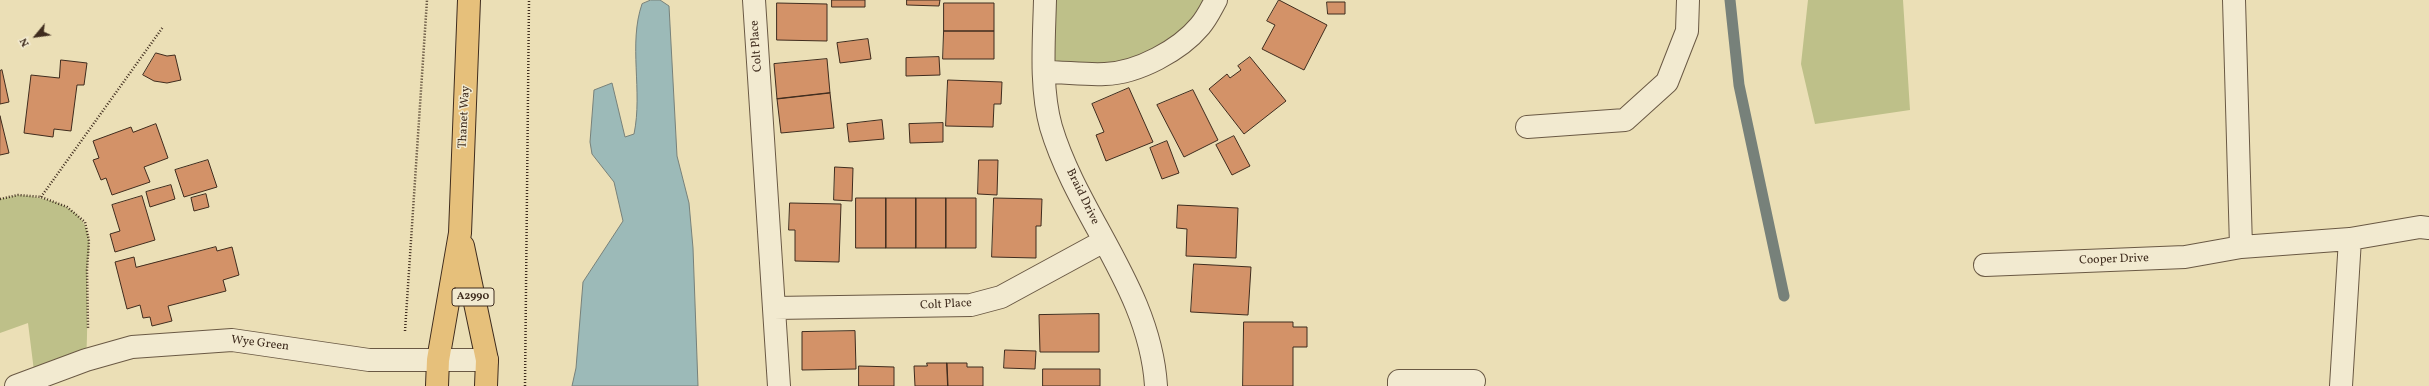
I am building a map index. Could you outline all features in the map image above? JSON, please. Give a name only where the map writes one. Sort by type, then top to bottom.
[{"type":"main road","name":"Thanet Way","points":[[437,386],[438,360],[460,233],[469,0]]},
{"type":"main road","name":"Thanet Way","points":[[460,233],[486,360],[486,386]]},
{"type":"street","name":"Colt Place","points":[[754,0],[779,386]]},
{"type":"street","name":"Braid Drive","points":[[1045,0],[1044,72],[1051,126],[1063,157],[1104,241],[1128,284],[1151,346],[1156,386]]},
{"type":"street","points":[[1044,72],[1106,74],[1128,70],[1151,61],[1185,41],[1200,26],[1216,0]]},
{"type":"street","points":[[1527,127],[1625,120],[1667,82],[1687,31],[1688,0]]},
{"type":"street","points":[[2234,0],[2241,247]]},
{"type":"street","name":"Cooper Drive","points":[[1985,265],[2185,257],[2241,247],[2350,239],[2420,228],[2429,228]]},
{"type":"street","points":[[2341,386],[2350,239]]},
{"type":"street","name":"Colt Place","points":[[774,308],[971,305],[1001,297],[1104,241]]},
{"type":"street","name":"Wye Green","points":[[16,386],[86,360],[132,347],[232,340],[369,360],[486,360]]},
{"type":"street","points":[[1400,386],[1400,381],[1474,381]]},
{"type":"path","points":[[403,360],[427,0]]},
{"type":"path","points":[[525,386],[529,0]]},
{"type":"path","points":[[42,197],[163,27]]},
{"type":"path","points":[[0,199],[18,195],[42,197],[67,207],[85,222],[89,241],[87,270],[89,319],[86,360]]},
{"type":"green space","points":[[1045,0],[1216,0],[1151,61],[1044,72]]},
{"type":"green space","points":[[1808,0],[1903,0],[1910,110],[1815,124],[1801,64]]},
{"type":"green space","points":[[18,195],[41,198],[64,206],[81,220],[87,230],[89,242],[87,272],[86,360],[35,379],[28,323],[0,333],[0,199]]},
{"type":"water","points":[[651,0],[660,0],[669,6],[677,156],[689,203],[693,248],[698,386],[572,386],[576,368],[583,282],[623,221],[614,182],[592,154],[590,142],[594,90],[612,83],[625,137],[634,134],[637,101],[636,35],[638,19],[642,4]]},
{"type":"building","points":[[832,0],[865,0],[865,7],[832,7]]},
{"type":"building","points":[[907,0],[940,0],[939,6],[907,5]]},
{"type":"building","points":[[1279,0],[1327,25],[1304,70],[1262,49],[1275,25],[1267,21]]},
{"type":"building","points":[[1327,2],[1345,2],[1345,14],[1328,14]]},
{"type":"building","points":[[777,3],[827,4],[827,41],[777,40]]},
{"type":"building","points":[[944,3],[994,3],[994,31],[944,31]]},
{"type":"building","points":[[944,31],[994,31],[994,59],[943,59]]},
{"type":"building","points":[[868,39],[871,59],[840,63],[837,43]]},
{"type":"building","points":[[156,53],[167,56],[175,55],[181,80],[167,83],[154,81],[143,75]]},
{"type":"building","points":[[939,57],[940,75],[906,76],[906,58]]},
{"type":"building","points":[[1250,57],[1286,101],[1244,134],[1209,89],[1227,74],[1230,78],[1241,70],[1238,66]]},
{"type":"building","points":[[827,59],[830,93],[777,99],[774,64]]},
{"type":"building","points":[[61,60],[87,63],[84,85],[77,85],[71,131],[54,129],[53,137],[24,133],[31,75],[59,78]]},
{"type":"building","points":[[2,70],[9,102],[0,104],[0,71]]},
{"type":"building","points":[[948,80],[1002,82],[1001,104],[994,104],[993,127],[946,126]]},
{"type":"building","points":[[1129,88],[1153,142],[1106,161],[1096,135],[1104,132],[1092,104]]},
{"type":"building","points":[[1193,90],[1218,140],[1184,157],[1157,105]]},
{"type":"building","points":[[830,93],[834,128],[781,133],[777,99]]},
{"type":"building","points":[[0,116],[9,153],[0,155]]},
{"type":"building","points":[[882,120],[884,139],[849,142],[847,124]]},
{"type":"building","points":[[943,123],[943,142],[910,143],[909,124]]},
{"type":"building","points":[[156,124],[168,158],[144,167],[150,182],[112,195],[106,178],[101,180],[93,160],[99,158],[93,141],[131,127],[133,132]]},
{"type":"building","points":[[1234,136],[1250,166],[1232,175],[1216,145]]},
{"type":"building","points":[[1167,141],[1179,173],[1162,179],[1150,148]]},
{"type":"building","points":[[208,160],[217,187],[184,197],[175,170]]},
{"type":"building","points":[[979,160],[998,160],[997,195],[978,194]]},
{"type":"building","points":[[835,167],[853,168],[852,201],[834,200]]},
{"type":"building","points":[[171,185],[175,199],[150,207],[146,192]]},
{"type":"building","points":[[206,194],[209,207],[194,211],[191,198]]},
{"type":"building","points":[[142,196],[155,240],[115,252],[110,234],[120,231],[112,205]]},
{"type":"building","points":[[856,198],[886,198],[886,248],[856,248]]},
{"type":"building","points":[[886,198],[916,198],[916,248],[886,248]]},
{"type":"building","points":[[916,198],[946,198],[946,248],[916,248]]},
{"type":"building","points":[[946,198],[976,198],[976,248],[946,248]]},
{"type":"building","points":[[994,198],[1042,199],[1041,226],[1036,226],[1036,258],[992,257]]},
{"type":"building","points":[[790,203],[841,204],[839,262],[795,261],[795,230],[789,230]]},
{"type":"building","points":[[1178,205],[1238,208],[1236,258],[1186,256],[1187,229],[1177,228]]},
{"type":"building","points":[[216,247],[217,251],[232,247],[239,275],[223,280],[226,291],[168,306],[172,321],[152,326],[150,317],[143,318],[140,305],[127,309],[115,262],[134,257],[136,267]]},
{"type":"building","points":[[1194,264],[1251,267],[1248,315],[1191,312]]},
{"type":"building","points":[[1099,314],[1099,352],[1040,352],[1039,315]]},
{"type":"building","points":[[1244,322],[1293,322],[1293,327],[1307,327],[1307,347],[1293,347],[1293,386],[1243,386]]},
{"type":"building","points":[[855,331],[856,369],[802,370],[802,332]]},
{"type":"building","points":[[1005,350],[1036,351],[1035,369],[1004,368]]},
{"type":"building","points":[[927,363],[947,363],[948,386],[915,386],[914,366],[927,366]]},
{"type":"building","points":[[947,363],[967,363],[967,367],[983,367],[983,386],[948,386]]},
{"type":"building","points":[[859,366],[894,367],[894,386],[859,386]]},
{"type":"building","points":[[1043,369],[1100,369],[1100,386],[1043,386]]},
{"type":"waterway","points":[[1730,0],[1739,85],[1784,296]]}]
